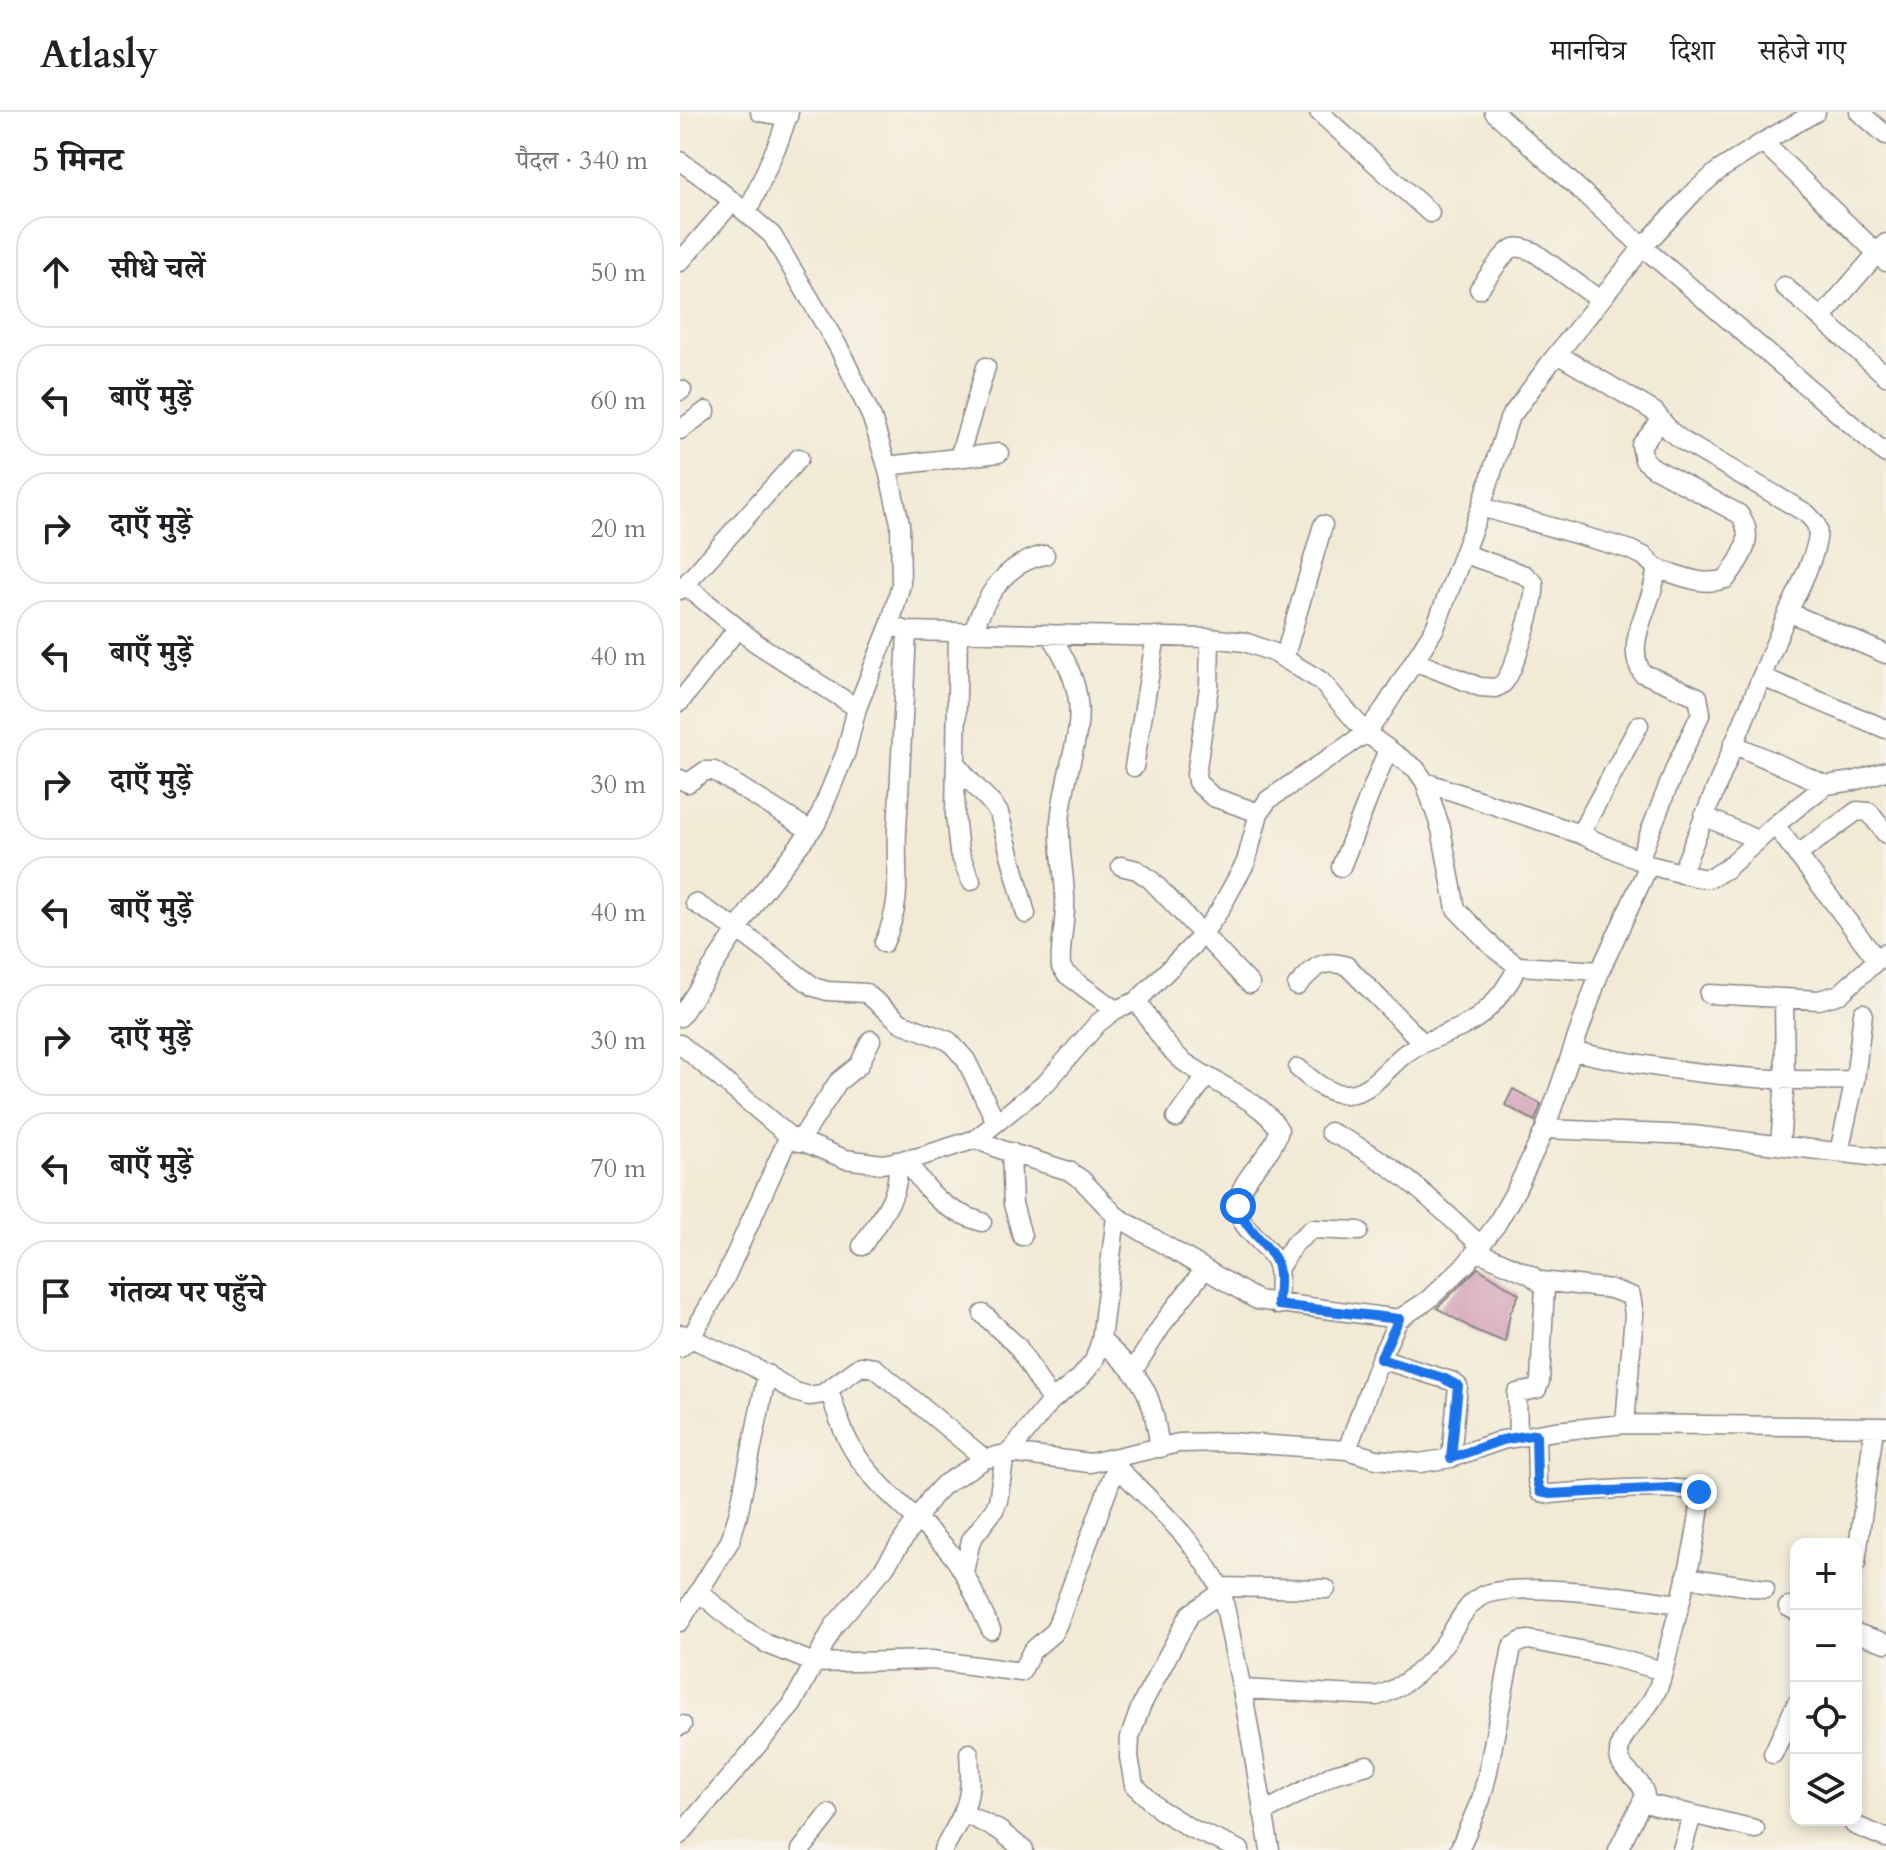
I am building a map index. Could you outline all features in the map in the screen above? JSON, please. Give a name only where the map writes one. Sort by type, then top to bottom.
[{"type":"street","points":[[680,262],[740,207],[788,114],[760,112]]},
{"type":"street","points":[[1319,112],[1430,213]]},
{"type":"street","points":[[1494,112],[1643,247],[1886,454]]},
{"type":"street","points":[[680,1044],[794,1139],[845,1159],[882,1164],[976,1139],[1047,1082],[1098,1023],[1115,1010],[1137,1001],[1203,934],[1246,862],[1259,813],[1268,800],[1366,733],[1384,709],[1435,628],[1465,554],[1509,419],[1557,354],[1643,247],[1709,178],[1816,112]]},
{"type":"street","points":[[1859,112],[1886,135]]},
{"type":"street","points":[[1763,142],[1883,253],[1821,318]]},
{"type":"street","points":[[680,161],[772,235],[839,348],[872,418],[887,466],[900,523],[901,584],[898,628],[899,888],[895,914],[884,943]]},
{"type":"street","points":[[1479,289],[1507,252],[1524,248],[1600,300]]},
{"type":"street","points":[[1784,286],[1886,376]]},
{"type":"street","points":[[1557,354],[1645,405],[1683,441],[1806,513],[1817,524],[1818,540],[1681,874]]},
{"type":"street","points":[[959,457],[986,367]]},
{"type":"street","points":[[680,430],[706,411]]},
{"type":"street","points":[[1481,507],[1628,549],[1644,556],[1656,568],[1700,582],[1714,583],[1726,579],[1746,546],[1749,533],[1746,523],[1739,514],[1644,460],[1641,445],[1661,421]]},
{"type":"street","points":[[887,466],[999,453]]},
{"type":"street","points":[[799,458],[683,587],[737,629],[857,708]]},
{"type":"street","points":[[1284,659],[1323,525]]},
{"type":"street","points":[[1414,661],[1480,687],[1495,688],[1506,680],[1525,632],[1536,588],[1525,575],[1465,554]]},
{"type":"street","points":[[971,881],[956,836],[955,758],[965,632],[1016,564],[1045,555]]},
{"type":"street","points":[[1347,1450],[1380,1359],[1399,1319],[1428,1300],[1478,1248],[1510,1202],[1545,1129],[1600,971],[1644,862],[1676,766],[1701,713],[1698,697],[1642,673],[1637,664],[1637,638],[1656,568]]},
{"type":"street","points":[[1788,612],[1886,654]]},
{"type":"street","points":[[898,628],[1210,638],[1245,642],[1284,659],[1321,681],[1366,733],[1416,769],[1425,782],[1441,829],[1456,909],[1496,950],[1518,966],[1600,971]]},
{"type":"street","points":[[680,1017],[737,929],[811,831],[846,752],[857,708],[898,628]]},
{"type":"street","points":[[680,702],[737,629]]},
{"type":"street","points":[[1050,634],[1065,656],[1080,698],[1073,757],[1060,822],[1066,900],[1061,967],[1115,1010]]},
{"type":"street","points":[[1134,767],[1156,636]]},
{"type":"street","points":[[1210,638],[1209,687],[1197,782],[1213,797],[1259,813]]},
{"type":"street","points":[[1762,677],[1886,729]]},
{"type":"street","points":[[1580,834],[1639,725]]},
{"type":"street","points":[[1733,744],[1826,785]]},
{"type":"street","points":[[1341,867],[1388,749]]},
{"type":"street","points":[[955,758],[962,773],[989,798],[999,813],[1026,914]]},
{"type":"street","points":[[680,779],[688,783],[705,771],[714,771],[811,831]]},
{"type":"street","points":[[1425,782],[1580,834],[1644,862],[1700,878],[1719,874],[1826,785],[1884,774]]},
{"type":"street","points":[[1797,855],[1857,811],[1869,812],[1886,834]]},
{"type":"street","points":[[1704,816],[1757,840]]},
{"type":"street","points":[[1709,994],[1831,998],[1880,963],[1775,825]]},
{"type":"street","points":[[1121,866],[1144,874],[1250,984]]},
{"type":"street","points":[[695,903],[737,929],[814,987],[827,991],[866,993],[901,1023],[949,1041],[966,1060],[996,1122]]},
{"type":"street","points":[[1297,986],[1321,964],[1333,962],[1347,966],[1423,1043]]},
{"type":"street","points":[[1298,1068],[1326,1089],[1348,1094],[1368,1088],[1406,1053],[1463,1027],[1479,1016],[1510,983],[1518,966]]},
{"type":"street","points":[[1780,1145],[1785,1079],[1784,998]]},
{"type":"street","points":[[1137,1001],[1171,1050],[1206,1077],[1256,1105],[1271,1117],[1279,1130],[1272,1149],[1245,1184],[1238,1206],[1245,1224],[1275,1258],[1278,1305]]},
{"type":"street","points":[[1839,1152],[1855,1080],[1863,1013]]},
{"type":"street","points":[[871,1040],[859,1065],[838,1082],[794,1139],[724,1280],[683,1340],[728,1354],[795,1392],[809,1396],[829,1390],[861,1366],[875,1368],[985,1459]]},
{"type":"street","points":[[1572,1051],[1628,1063],[1785,1079],[1855,1080]]},
{"type":"street","points":[[1176,1118],[1206,1077]]},
{"type":"street","points":[[1545,1129],[1692,1135],[1886,1158]]},
{"type":"street","points":[[1330,1132],[1389,1163],[1431,1198],[1478,1248],[1541,1281],[1611,1289],[1631,1296],[1634,1314],[1625,1424]]},
{"type":"street","points":[[976,1139],[1069,1171],[1082,1180],[1116,1216],[1249,1297],[1278,1305],[1399,1319]]},
{"type":"street","points":[[1011,1152],[1013,1204],[1022,1236]]},
{"type":"street","points":[[900,1160],[941,1204],[982,1222]]},
{"type":"street","points":[[862,1246],[897,1190],[900,1160]]},
{"type":"street","points":[[964,1572],[971,1540],[998,1501],[1007,1453],[1051,1401],[1080,1378],[1094,1361],[1101,1340],[1116,1216]]},
{"type":"street","points":[[1278,1269],[1294,1244],[1312,1229],[1359,1231]]},
{"type":"street","points":[[1133,1371],[1164,1322],[1204,1270]]},
{"type":"street","points":[[1541,1281],[1546,1300],[1540,1381],[1537,1389],[1517,1393],[1540,1492],[1670,1488],[1699,1492],[1701,1497],[1686,1577],[1663,1671],[1655,1696],[1624,1737],[1619,1754],[1620,1761],[1644,1789],[1644,1803],[1618,1850]]},
{"type":"street","points":[[983,1314],[1018,1347],[1051,1401]]},
{"type":"street","points":[[1101,1340],[1133,1371],[1150,1396],[1160,1448]]},
{"type":"street","points":[[1380,1359],[1443,1378],[1458,1386],[1451,1458]]},
{"type":"street","points":[[680,1622],[730,1541],[767,1374]]},
{"type":"street","points":[[829,1390],[842,1429],[853,1450],[881,1486],[946,1548],[964,1572],[991,1630]]},
{"type":"street","points":[[680,1835],[792,1705],[834,1626],[884,1568],[915,1519],[943,1485],[985,1459],[1007,1453],[1113,1463],[1179,1443],[1229,1442],[1347,1450],[1376,1459],[1420,1463],[1451,1458],[1502,1440],[1527,1435],[1625,1424],[1880,1428],[1860,1538]]},
{"type":"street","points":[[699,1592],[742,1628],[767,1644],[814,1663],[932,1660],[1021,1672],[1032,1651],[1053,1633],[1058,1623],[1113,1463]]},
{"type":"street","points":[[1113,1463],[1178,1530],[1215,1577],[1221,1590],[1270,1850]]},
{"type":"street","points":[[1686,1577],[1765,1589]]},
{"type":"street","points":[[1240,1850],[1190,1828],[1159,1809],[1134,1785],[1129,1757],[1130,1737],[1141,1706],[1184,1624],[1200,1605],[1221,1590],[1326,1589]]},
{"type":"street","points":[[1242,1689],[1377,1696],[1393,1691],[1404,1685],[1444,1643],[1477,1599],[1507,1589],[1597,1593],[1680,1604]]},
{"type":"street","points":[[1862,1635],[1886,1643]]},
{"type":"street","points":[[1459,1850],[1481,1799],[1512,1647],[1529,1640],[1605,1655],[1663,1671]]},
{"type":"street","points":[[1773,1754],[1790,1717]]},
{"type":"street","points":[[943,1850],[963,1813],[971,1790],[969,1753]]},
{"type":"street","points":[[1263,1813],[1334,1774],[1367,1765]]},
{"type":"street","points":[[1644,1803],[1755,1829]]},
{"type":"street","points":[[963,1813],[999,1830],[1024,1850]]},
{"type":"street","points":[[801,1850],[829,1814]]},
{"type":"street","points":[[1682,1850],[1692,1815]]},
{"type":"street","points":[[1856,1826],[1886,1838]]},
{"type":"building","points":[[1513,1089],[1541,1104],[1535,1121],[1505,1105]]},
{"type":"building","points":[[1478,1268],[1519,1294],[1510,1313],[1505,1342],[1475,1330],[1437,1308]]},
{"type":"route","points":[[1238,1206],[1245,1224],[1275,1258],[1278,1305],[1399,1319],[1380,1359],[1443,1378],[1458,1386],[1451,1458],[1502,1440],[1536,1434],[1540,1492],[1670,1488],[1699,1492]]}]
